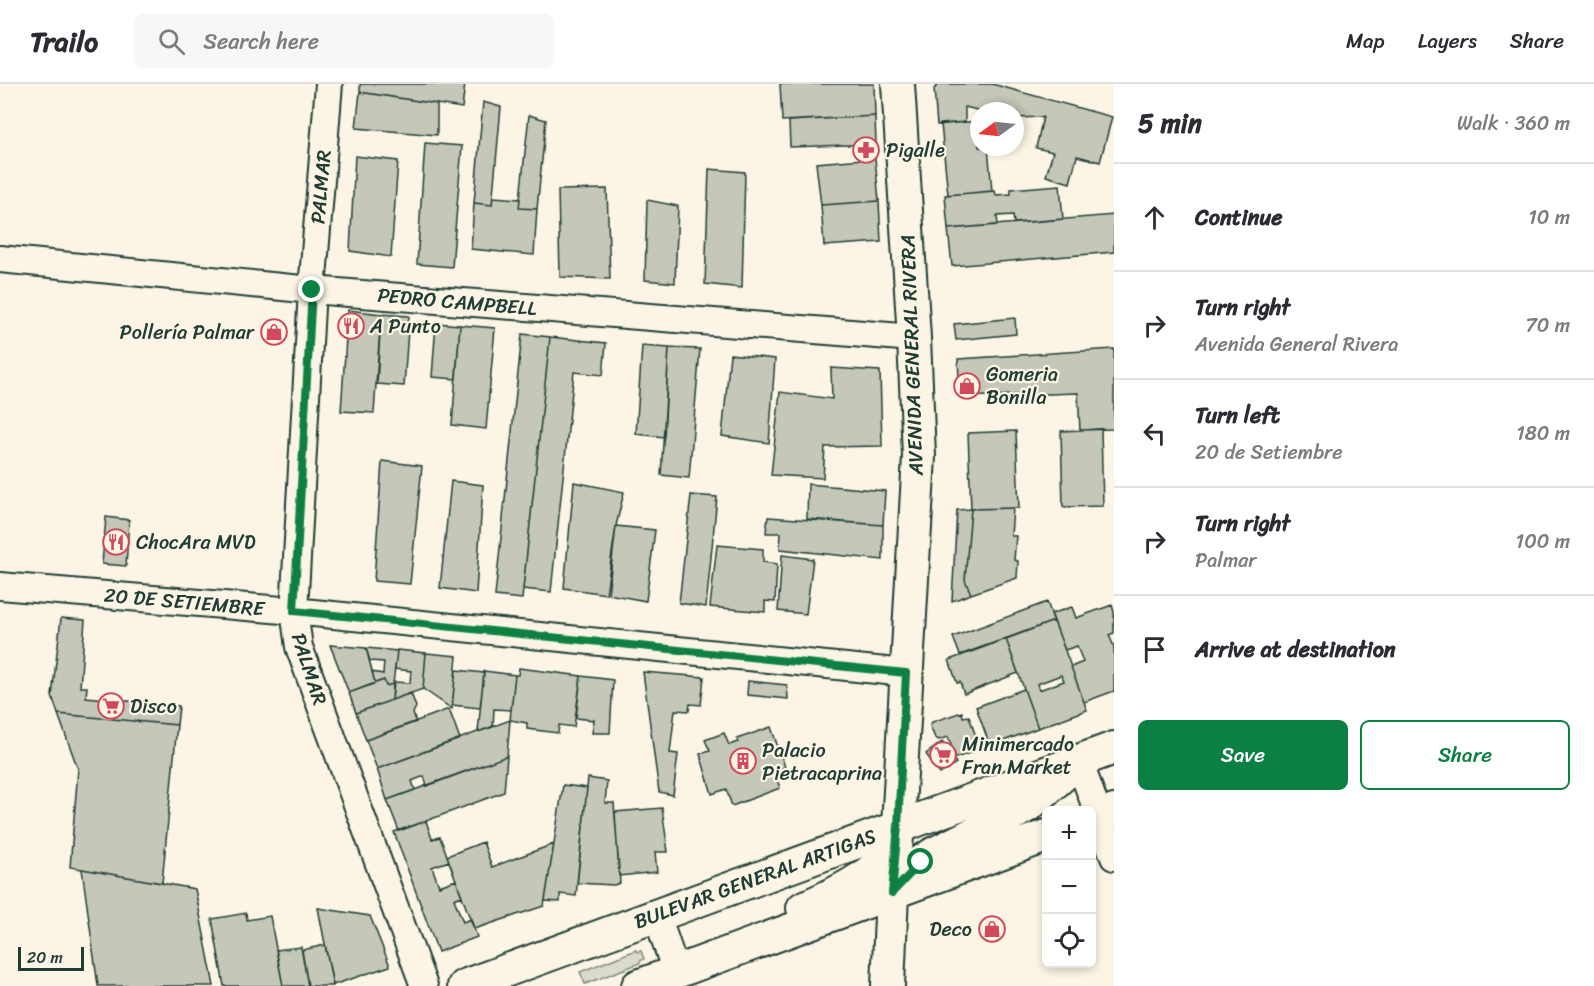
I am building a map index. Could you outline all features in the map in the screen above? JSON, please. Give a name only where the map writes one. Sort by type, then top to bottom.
[{"type":"main road","name":"AVENIDA GENERAL RIVERA","points":[[888,986],[919,456],[898,84]]},
{"type":"main road","name":"BULEVAR GENERAL ARTIGAS","points":[[464,986],[1114,748]]},
{"type":"main road","points":[[892,893],[921,862],[1016,813],[1030,804],[1079,761]]},
{"type":"main road","points":[[684,969],[717,943],[811,904],[868,873],[888,853],[894,843],[898,826]]},
{"type":"main road","points":[[638,986],[1042,838]]},
{"type":"street","name":"PALMAR","points":[[329,84],[312,290],[294,611],[299,647],[424,986]]},
{"type":"street","name":"PEDRO CAMPBELL","points":[[0,259],[312,290],[914,338]]},
{"type":"street","name":"20 DE SETIEMBRE","points":[[0,586],[294,611],[906,673]]},
{"type":"street","points":[[1079,761],[1102,816],[1114,857]]},
{"type":"street","points":[[657,916],[684,969]]},
{"type":"shaded area","points":[[636,950],[641,951],[644,959],[640,963],[585,984],[580,972]]},
{"type":"building","points":[[360,84],[465,84],[462,108],[360,92]]},
{"type":"building","points":[[780,84],[874,84],[875,116],[782,121]]},
{"type":"building","points":[[939,84],[992,84],[1112,117],[1100,162],[1077,156],[1070,183],[1046,176],[1053,152],[1036,148],[1043,117],[1024,118],[1024,102],[970,102],[970,108],[965,107],[965,122],[937,125],[934,89]]},
{"type":"building","points":[[360,92],[437,104],[437,135],[356,128]]},
{"type":"building","points":[[483,102],[501,107],[492,205],[474,203]]},
{"type":"building","points":[[529,115],[546,120],[537,209],[519,208]]},
{"type":"building","points":[[875,116],[876,144],[790,147],[789,121]]},
{"type":"building","points":[[970,122],[970,156],[989,156],[992,191],[948,195],[941,124]]},
{"type":"building","points":[[425,143],[462,146],[452,267],[417,264]]},
{"type":"building","points":[[355,156],[398,161],[391,257],[350,251]]},
{"type":"building","points":[[875,158],[879,201],[821,205],[816,163]]},
{"type":"building","points":[[709,169],[745,172],[742,288],[705,284]]},
{"type":"building","points":[[1060,185],[1063,219],[1014,223],[1013,215],[997,216],[998,225],[948,229],[945,195],[995,191],[996,195],[1011,194],[1011,189]]},
{"type":"building","points":[[607,189],[610,279],[560,277],[558,190]]},
{"type":"building","points":[[493,197],[520,199],[519,208],[537,209],[534,255],[471,249],[474,203],[492,205]]},
{"type":"building","points":[[647,200],[678,206],[675,283],[645,280]]},
{"type":"building","points":[[879,201],[881,242],[824,246],[821,205]]},
{"type":"building","points":[[1114,215],[1114,252],[952,266],[948,229]]},
{"type":"building","points":[[348,310],[381,314],[374,413],[341,411]]},
{"type":"building","points":[[381,314],[409,316],[404,386],[377,384]]},
{"type":"building","points":[[1015,318],[1016,334],[956,340],[954,324]]},
{"type":"building","points":[[436,323],[460,325],[456,379],[432,377]]},
{"type":"building","points":[[460,325],[495,328],[486,429],[452,425]]},
{"type":"building","points":[[522,334],[550,337],[522,599],[495,596]]},
{"type":"building","points":[[550,337],[606,343],[603,375],[574,372],[551,592],[523,589]]},
{"type":"building","points":[[642,346],[669,348],[664,437],[636,434]]},
{"type":"building","points":[[669,348],[700,349],[689,478],[661,475]]},
{"type":"building","points":[[1114,349],[1114,429],[1080,430],[1078,393],[960,397],[958,359]]},
{"type":"building","points":[[730,354],[775,359],[769,443],[722,436]]},
{"type":"building","points":[[831,368],[880,371],[882,446],[825,447],[823,478],[771,475],[780,392],[832,399]]},
{"type":"building","points":[[1101,429],[1103,506],[1063,507],[1061,431]]},
{"type":"building","points":[[1016,431],[1019,508],[971,509],[968,433]]},
{"type":"building","points":[[382,461],[422,466],[410,584],[374,581]]},
{"type":"building","points":[[451,481],[483,485],[476,593],[440,588]]},
{"type":"building","points":[[574,482],[624,492],[616,526],[606,594],[564,588]]},
{"type":"building","points":[[808,484],[885,491],[883,525],[807,519]]},
{"type":"building","points":[[691,495],[717,497],[706,607],[679,603]]},
{"type":"building","points":[[1013,508],[1011,536],[1016,536],[1014,560],[1018,561],[1017,578],[971,594],[965,580],[971,509]]},
{"type":"building","points":[[971,509],[965,580],[971,594],[952,601],[957,510]]},
{"type":"building","name":"ChocAra MVD","points":[[106,517],[129,520],[126,566],[102,564]]},
{"type":"building","points":[[768,517],[883,525],[883,560],[780,549],[781,533],[766,533]]},
{"type":"building","points":[[616,526],[655,530],[646,601],[608,594]]},
{"type":"building","points":[[717,545],[763,549],[763,562],[777,564],[775,602],[765,601],[765,612],[710,607]]},
{"type":"building","points":[[782,555],[813,559],[806,614],[778,611]]},
{"type":"building","points":[[1047,602],[1054,621],[960,655],[953,637]]},
{"type":"building","points":[[1112,605],[1114,633],[1109,635],[1114,647],[1114,691],[1084,702],[1071,667],[1083,662],[1077,646],[1065,650],[1051,614],[1072,607],[1076,618]]},
{"type":"building","points":[[61,618],[85,620],[80,687],[87,687],[86,697],[179,706],[177,725],[58,714],[52,696]]},
{"type":"building","points":[[1054,621],[1087,710],[1038,728],[1006,639]],"holes":[[[1061,675],[1064,681],[1039,690],[1037,684]]]},
{"type":"building","points":[[1006,639],[1018,673],[964,694],[960,682],[957,683],[949,660]]},
{"type":"building","points":[[330,645],[366,648],[375,683],[349,693]]},
{"type":"building","points":[[366,648],[397,651],[393,684],[386,686],[384,680],[375,683],[372,672],[383,674],[384,662],[370,661]]},
{"type":"building","points":[[397,650],[426,653],[423,689],[392,700],[394,682],[410,683],[411,671],[395,669]]},
{"type":"building","points":[[426,653],[457,656],[452,709],[423,689]]},
{"type":"building","points":[[519,668],[581,676],[574,727],[559,725],[558,733],[527,729],[527,723],[510,720],[515,675],[518,675]]},
{"type":"building","points":[[456,670],[484,673],[480,708],[452,705]]},
{"type":"building","points":[[484,671],[515,675],[511,710],[494,709],[493,727],[478,732]]},
{"type":"building","points":[[643,672],[704,677],[701,705],[690,704],[689,711],[675,710],[670,753],[678,754],[673,795],[659,792]]},
{"type":"building","points":[[581,676],[613,680],[610,733],[592,733],[594,720],[576,718]]},
{"type":"building","points":[[384,680],[386,686],[393,684],[392,700],[356,713],[349,693]]},
{"type":"building","points":[[748,681],[787,685],[788,699],[747,695]]},
{"type":"building","points":[[1024,689],[1038,728],[990,746],[976,707]]},
{"type":"building","points":[[411,693],[416,707],[413,713],[416,722],[366,740],[356,713]]},
{"type":"building","points":[[449,709],[460,739],[377,769],[366,740]]},
{"type":"building","points":[[962,712],[963,717],[969,716],[980,749],[956,758],[948,737],[939,740],[935,738],[930,726],[932,722]]},
{"type":"building","points":[[58,714],[177,725],[162,883],[70,867],[78,769]]},
{"type":"building","points":[[510,720],[507,756],[427,786],[424,776],[412,781],[415,790],[387,800],[377,769]]},
{"type":"building","name":"Palacio Pietracaprina","points":[[771,727],[785,767],[774,771],[780,788],[732,806],[726,789],[712,794],[700,754],[710,751],[705,740],[724,733],[729,745],[738,742],[737,739]]},
{"type":"building","points":[[942,742],[956,763],[940,774],[926,754]]},
{"type":"building","points":[[507,756],[504,792],[399,831],[387,800]]},
{"type":"building","points":[[588,778],[607,781],[605,803],[614,803],[620,883],[614,885],[577,883]]},
{"type":"building","points":[[563,785],[587,788],[576,896],[560,894],[560,902],[545,901]]},
{"type":"building","points":[[662,808],[668,852],[655,852],[657,872],[619,876],[615,812]]},
{"type":"building","points":[[426,821],[432,839],[440,837],[449,861],[432,867],[439,886],[456,880],[462,896],[454,899],[463,922],[471,919],[477,937],[438,952],[394,832]]},
{"type":"building","points":[[483,842],[492,867],[554,844],[544,906],[474,929],[447,856]]},
{"type":"building","points":[[82,869],[195,889],[214,986],[98,986]]},
{"type":"building","points":[[318,908],[370,916],[390,966],[333,985]]},
{"type":"building","points":[[246,913],[247,920],[270,916],[283,986],[224,986],[212,919]]},
{"type":"building","points":[[325,945],[333,986],[308,986],[302,950]]},
{"type":"building","points":[[301,947],[308,986],[283,986],[276,950]]},
{"type":"place","name":"Pigalle","points":[[866,150]]},
{"type":"place","name":"A Punto","points":[[351,326]]},
{"type":"place","name":"Pollería Palmar","points":[[274,332]]},
{"type":"place","name":"Gomeria Bonilla","points":[[967,386]]},
{"type":"place","name":"ChocAra MVD","points":[[116,542]]},
{"type":"place","name":"Disco","points":[[111,706]]},
{"type":"place","name":"Minimercado Fran Market","points":[[943,755]]},
{"type":"place","name":"Palacio Pietracaprina","points":[[743,761]]},
{"type":"place","name":"Deco","points":[[992,929]]},
{"type":"route","points":[[312,290],[294,611],[906,673],[892,893],[921,862]]}]
